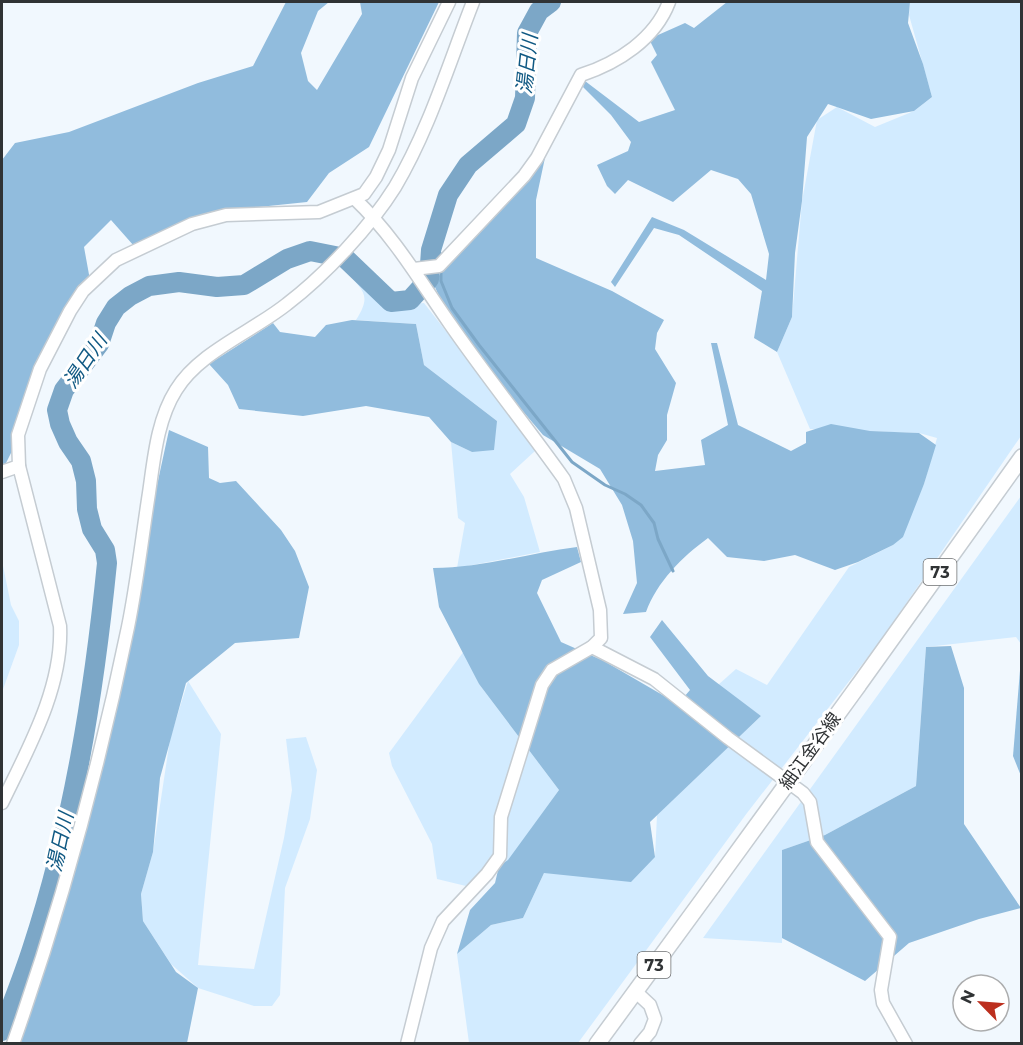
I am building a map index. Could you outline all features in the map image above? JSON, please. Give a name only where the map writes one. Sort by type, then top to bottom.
[{"type":"main road","name":"細江金谷線","points":[[597,1044],[1022,458]]},
{"type":"street","points":[[2,803],[43,712],[61,648],[60,626],[19,466],[18,435],[40,369],[76,301],[83,291],[116,260],[192,224],[226,215],[319,212],[364,194],[376,177],[389,150],[412,78],[449,2]]},
{"type":"street","points":[[13,1044],[68,875],[112,706],[132,608],[162,422],[176,390],[197,365],[287,304],[332,263],[374,217],[395,186],[426,124],[473,2]]},
{"type":"street","points":[[414,269],[439,266],[482,219],[513,190],[537,158],[581,75],[599,69],[638,45],[650,33],[665,12],[669,2]]},
{"type":"street","points":[[356,199],[374,217],[414,269],[450,325],[564,479],[576,508],[600,610],[601,638],[592,647],[552,670],[542,684],[501,817],[500,856],[487,874],[443,921],[431,948],[407,1044]]},
{"type":"street","points":[[2,472],[19,466]]},
{"type":"street","points":[[592,647],[654,679],[728,738],[803,793],[810,802],[817,842],[890,938],[880,990],[883,1003],[906,1044]]},
{"type":"street","points":[[635,991],[650,1005],[655,1019],[650,1032],[640,1044]]},
{"type":"shaded area","points":[[286,2],[329,2],[318,11],[301,53],[308,81],[317,90],[362,14],[360,2],[439,2],[369,147],[329,173],[307,202],[248,208],[182,223],[134,246],[111,220],[84,247],[90,280],[42,358],[16,443],[2,471],[2,160],[15,143],[69,132],[198,83],[253,66]]},
{"type":"shaded area","points":[[727,2],[910,2],[908,23],[932,97],[914,111],[871,119],[828,104],[807,137],[795,253],[792,317],[777,352],[754,338],[762,291],[679,235],[654,228],[615,287],[611,282],[652,217],[684,230],[766,280],[769,254],[751,194],[738,179],[711,170],[673,202],[628,180],[615,194],[607,186],[597,165],[628,151],[631,142],[611,115],[583,87],[585,81],[639,122],[675,110],[651,62],[657,55],[649,39],[685,23],[694,28]]},
{"type":"shaded area","points":[[910,2],[1021,2],[1021,436],[881,640],[747,813],[578,1043],[469,1043],[457,954],[491,925],[523,918],[544,873],[655,857],[657,815],[761,716],[718,685],[736,669],[767,685],[849,567],[893,545],[924,484],[937,438],[919,433],[810,429],[777,352],[792,317],[802,201],[817,120],[837,107],[875,127],[914,111],[932,97],[909,15]]},
{"type":"shaded area","points":[[546,153],[536,200],[536,258],[612,291],[664,320],[657,333],[655,349],[676,383],[667,415],[667,440],[658,455],[655,471],[705,465],[701,440],[728,425],[711,343],[717,343],[738,425],[791,451],[806,443],[806,432],[831,424],[870,431],[919,433],[936,445],[924,484],[903,537],[893,545],[858,562],[835,570],[795,555],[764,561],[727,557],[708,538],[671,571],[657,590],[646,612],[623,614],[637,583],[633,541],[622,505],[600,469],[543,435],[455,331],[434,285],[451,254]]},
{"type":"shaded area","points":[[344,269],[354,271],[392,306],[424,303],[513,417],[535,451],[510,474],[524,497],[540,552],[457,568],[465,523],[458,518],[451,442],[472,452],[497,421],[424,365],[416,324],[356,320],[364,304],[363,293]]},
{"type":"shaded area","points":[[352,320],[416,324],[424,365],[497,421],[494,450],[472,452],[451,442],[429,417],[366,406],[303,416],[239,409],[228,385],[209,364],[273,323],[280,332],[315,337],[326,325]]},
{"type":"shaded area","points":[[169,430],[208,447],[209,478],[220,483],[236,481],[281,530],[295,551],[309,587],[299,638],[235,643],[186,683],[160,778],[153,852],[141,894],[143,921],[176,972],[198,988],[187,1043],[19,1044],[90,811],[140,597],[146,536]]},
{"type":"shaded area","points":[[1021,496],[1021,644],[1016,637],[926,647],[916,786],[825,835],[782,850],[782,943],[703,938]]},
{"type":"shaded area","points":[[577,547],[581,562],[542,580],[537,593],[561,642],[604,661],[678,704],[690,690],[650,637],[662,620],[708,676],[761,716],[650,822],[655,857],[631,882],[544,873],[523,918],[491,925],[457,954],[470,910],[495,883],[499,866],[508,860],[559,790],[479,684],[439,607],[433,568],[487,563]]},
{"type":"shaded area","points":[[2,561],[11,605],[19,621],[19,645],[2,692]]},
{"type":"shaded area","points":[[951,646],[964,688],[964,824],[1021,908],[979,919],[909,943],[865,981],[782,938],[782,850],[825,835],[916,786],[926,647]]},
{"type":"shaded area","points":[[464,651],[479,684],[559,790],[508,861],[466,886],[437,879],[432,844],[392,766],[389,753]]},
{"type":"shaded area","points":[[1021,658],[1021,776],[1013,756]]},
{"type":"shaded area","points":[[188,681],[221,734],[198,965],[254,969],[284,838],[292,790],[286,739],[306,737],[317,770],[310,819],[285,888],[280,995],[272,1006],[254,1006],[198,988],[171,964],[143,921],[141,894],[153,852],[170,739]]},
{"type":"waterway","name":"湯日川","points":[[2,1031],[29,959],[59,855],[70,807],[96,661],[107,563],[105,550],[92,529],[81,461],[68,442],[60,424],[57,410],[64,390],[99,344],[106,323],[116,307],[149,286],[179,282],[217,287],[244,285],[287,259],[310,251],[345,258],[391,302],[410,300],[429,279],[431,250],[448,195],[468,165],[516,124],[525,98],[527,33],[539,11],[551,2]]},
{"type":"waterway","points":[[431,250],[440,253],[440,260]]},
{"type":"waterway","points":[[441,270],[441,281],[452,308],[479,345],[572,462],[605,485],[625,494],[641,505],[654,523],[658,539],[673,571]]}]
